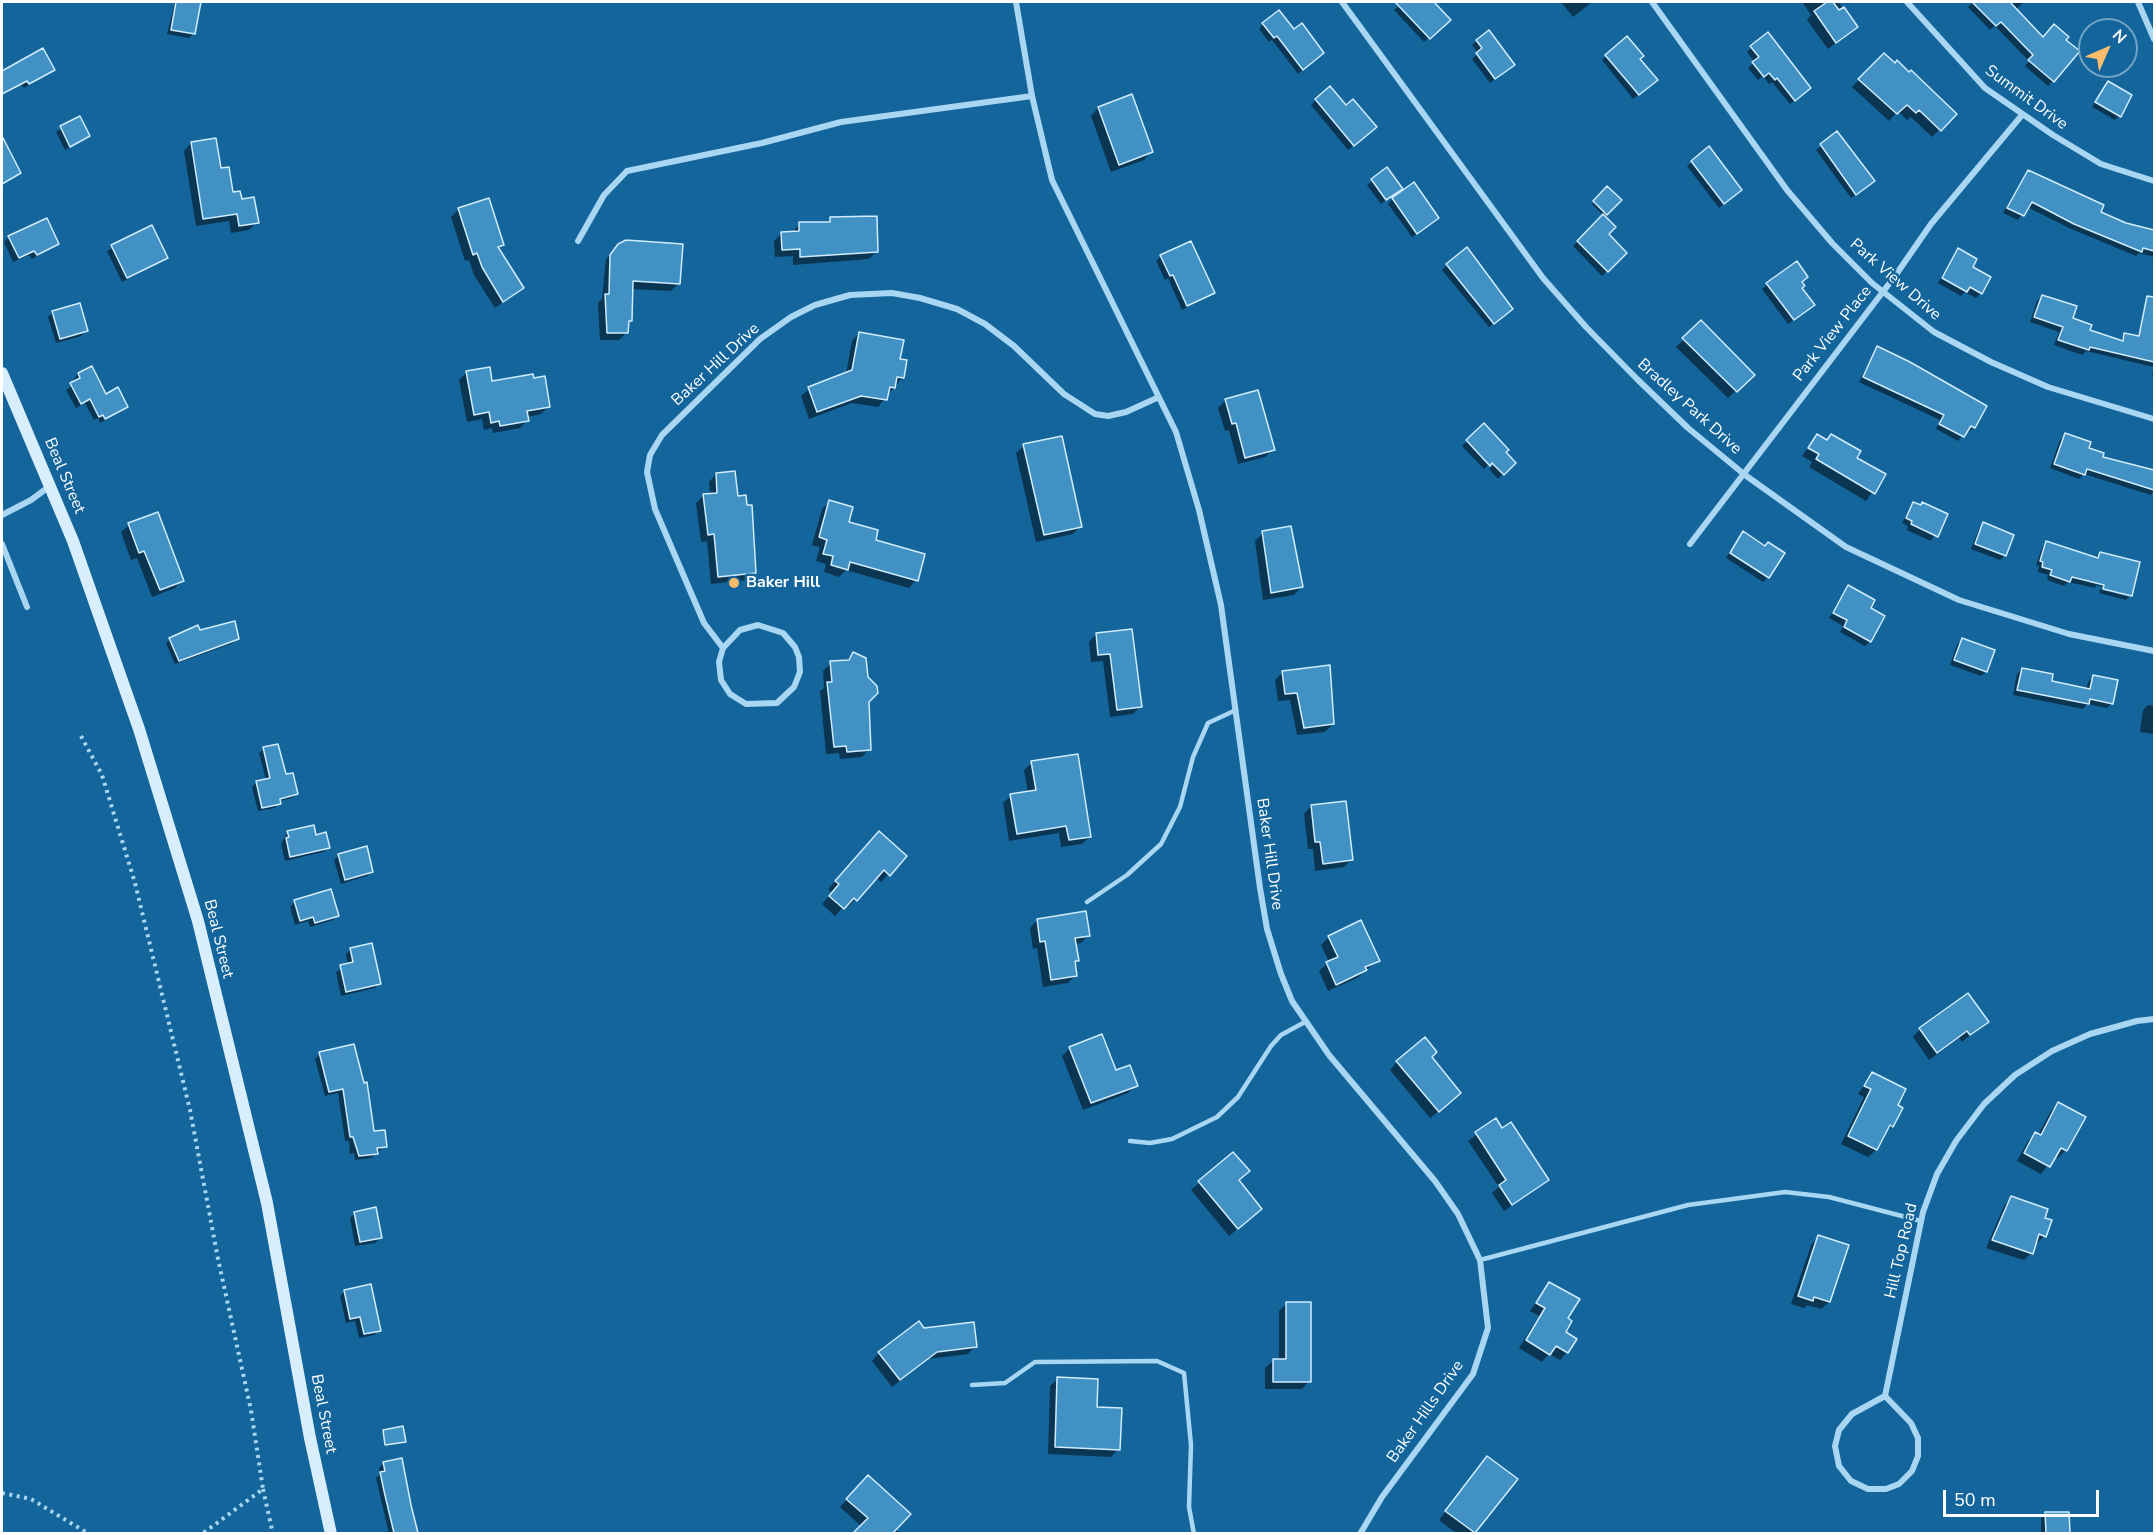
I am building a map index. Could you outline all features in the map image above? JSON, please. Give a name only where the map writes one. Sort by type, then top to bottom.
[{"type":"street","name":"Baker Hill Drive","points":[[1016,2],[1044,155],[1059,196],[1176,432],[1199,510],[1221,605],[1267,929],[1281,974],[1305,1022],[1329,1055],[1435,1181],[1458,1214],[1480,1260]]},
{"type":"street","name":"Bradley Park Drive","points":[[1342,2],[1543,278],[1637,379],[1688,428],[1744,475],[1846,547],[1959,600],[2069,634],[2154,651]]},
{"type":"street","name":"Park View Drive","points":[[1652,2],[1787,190],[1832,243],[1883,292],[1934,332],[1991,362],[2048,387],[2154,419]]},
{"type":"street","name":"Summit Drive","points":[[1907,2],[1985,88],[2022,115],[2101,164],[2154,181]]},
{"type":"street","points":[[2138,2],[2154,39]]},
{"type":"street","points":[[578,241],[604,195],[627,171],[762,143],[841,122],[1032,96]]},
{"type":"street","name":"Park View Place","points":[[1690,544],[1744,475],[1833,353],[1883,292],[1931,224],[2022,115]]},
{"type":"street","name":"Baker Hill Drive","points":[[723,648],[704,623],[655,509],[647,472],[650,455],[662,435],[760,339],[791,317],[815,305],[850,295],[892,293],[920,298],[957,309],[985,324],[1014,346],[1064,394],[1095,414],[1108,416],[1126,412],[1159,397]]},
{"type":"street","name":"Beal Street","points":[[2,373],[73,541],[132,708],[198,921],[267,1203],[310,1438],[331,1533]]},
{"type":"street","points":[[2,515],[31,500],[50,485]]},
{"type":"street","points":[[2,544],[27,607]]},
{"type":"street","points":[[758,625],[783,633],[795,647],[799,657],[800,672],[794,687],[777,703],[746,704],[730,694],[722,680],[719,663],[723,648],[740,630],[758,625]]},
{"type":"street","name":"Hill Top Road","points":[[1885,1396],[1921,1221],[1938,1174],[1956,1141],[1984,1104],[2015,1075],[2052,1051],[2091,1034],[2137,1021],[2154,1019]]},
{"type":"street","name":"Baker Hills Drive","points":[[1360,1533],[1382,1497],[1473,1374],[1488,1328],[1480,1260]]},
{"type":"street","points":[[1885,1396],[1911,1423],[1918,1438],[1918,1456],[1912,1471],[1899,1484],[1886,1489],[1868,1489],[1851,1481],[1839,1466],[1835,1446],[1839,1430],[1852,1414],[1885,1396]]},
{"type":"lane","points":[[1087,902],[1127,875],[1161,844],[1180,807],[1193,757],[1208,723],[1236,710]]},
{"type":"lane","points":[[1130,1141],[1150,1143],[1172,1139],[1216,1117],[1238,1097],[1271,1046],[1281,1035],[1305,1022]]},
{"type":"lane","points":[[1480,1260],[1688,1205],[1785,1192],[1829,1197],[1921,1221]]},
{"type":"lane","points":[[972,1385],[1005,1383],[1035,1362],[1157,1361],[1184,1373],[1191,1445],[1189,1507],[1194,1533]]},
{"type":"path","points":[[81,736],[102,775],[135,883],[188,1099],[218,1259],[251,1410],[263,1490],[273,1533]]},
{"type":"path","points":[[202,1533],[263,1490]]},
{"type":"path","points":[[2,1493],[31,1499],[89,1533]]},
{"type":"building","points":[[176,2],[201,2],[195,34],[171,30]]},
{"type":"building","points":[[1395,2],[1434,2],[1451,20],[1430,39]]},
{"type":"building","points":[[1827,2],[1833,2],[1839,10],[1844,7],[1858,27],[1836,43],[1814,11]]},
{"type":"building","points":[[1972,2],[2010,2],[2043,37],[2054,24],[2069,37],[2066,40],[2078,49],[2078,53],[2054,82],[2028,60],[2033,55],[2001,22],[1996,26]]},
{"type":"building","points":[[1279,10],[1294,29],[1302,23],[1324,53],[1303,70],[1277,36],[1274,38],[1262,23]]},
{"type":"building","points":[[1489,30],[1515,65],[1495,79],[1476,53],[1482,48],[1476,40]]},
{"type":"building","points":[[1768,32],[1811,88],[1795,101],[1777,78],[1775,80],[1769,73],[1764,77],[1752,62],[1759,57],[1750,46]]},
{"type":"building","points":[[1627,36],[1644,56],[1640,59],[1658,80],[1639,95],[1605,55]]},
{"type":"building","points":[[43,48],[55,70],[29,84],[27,81],[2,94],[2,71]]},
{"type":"building","points":[[1884,53],[1895,63],[1897,60],[1909,72],[1911,70],[1957,114],[1941,131],[1919,110],[1916,113],[1907,105],[1897,114],[1858,79]]},
{"type":"building","points":[[2108,81],[2132,95],[2121,117],[2095,102]]},
{"type":"building","points":[[1330,86],[1346,105],[1353,99],[1377,127],[1354,146],[1315,99]]},
{"type":"building","points":[[1132,94],[1153,152],[1119,165],[1098,107]]},
{"type":"building","points":[[80,116],[90,136],[70,147],[60,126]]},
{"type":"building","points":[[1837,131],[1875,181],[1856,195],[1820,144]]},
{"type":"building","points":[[2,136],[21,173],[2,184]]},
{"type":"building","points":[[216,138],[221,168],[229,167],[233,192],[240,191],[242,199],[254,197],[259,223],[239,226],[237,214],[203,219],[191,142]]},
{"type":"building","points":[[1709,146],[1742,190],[1724,204],[1691,161]]},
{"type":"building","points":[[1387,167],[1403,189],[1386,200],[1371,179]]},
{"type":"building","points":[[2028,170],[2104,205],[2101,212],[2126,223],[2154,230],[2154,251],[2143,248],[2142,252],[2074,224],[2032,202],[2024,216],[2007,208]]},
{"type":"building","points":[[1414,182],[1439,218],[1417,234],[1392,198]]},
{"type":"building","points":[[1607,186],[1622,200],[1607,215],[1593,201]]},
{"type":"building","points":[[489,198],[504,245],[498,247],[524,288],[503,302],[482,267],[477,253],[473,255],[458,208]]},
{"type":"building","points":[[1603,214],[1616,227],[1609,234],[1627,253],[1608,272],[1577,241]]},
{"type":"building","points":[[877,216],[878,252],[800,257],[800,249],[782,250],[781,232],[799,231],[799,222],[830,222],[830,217]]},
{"type":"building","points":[[47,218],[59,244],[37,255],[34,251],[19,258],[8,236]]},
{"type":"building","points":[[152,225],[168,258],[127,278],[111,245]]},
{"type":"building","points":[[626,240],[683,244],[680,284],[633,281],[632,321],[629,321],[628,333],[607,333],[605,294],[609,294],[610,255],[618,244]]},
{"type":"building","points":[[1191,241],[1215,293],[1187,306],[1173,275],[1170,276],[1160,255]]},
{"type":"building","points":[[1467,247],[1513,309],[1494,324],[1446,264]]},
{"type":"building","points":[[1958,248],[1977,259],[1973,267],[1991,277],[1982,294],[1970,287],[1967,292],[1942,278]]},
{"type":"building","points":[[1797,261],[1808,277],[1802,282],[1805,286],[1802,288],[1815,305],[1794,320],[1766,283]]},
{"type":"building","points":[[2042,295],[2077,306],[2073,318],[2092,325],[2090,330],[2123,341],[2124,333],[2139,336],[2147,296],[2154,297],[2154,362],[2090,347],[2089,350],[2058,340],[2063,327],[2034,317]]},
{"type":"building","points":[[80,303],[88,331],[60,339],[52,311]]},
{"type":"building","points":[[1701,320],[1755,375],[1737,392],[1682,338]]},
{"type":"building","points":[[859,332],[904,340],[900,359],[907,360],[904,378],[897,377],[895,388],[890,387],[887,400],[861,396],[817,412],[808,387],[852,370]]},
{"type":"building","points":[[1877,346],[1987,406],[1975,428],[1971,426],[1964,437],[1939,424],[1944,415],[1863,377]]},
{"type":"building","points":[[92,366],[106,394],[118,387],[128,407],[105,419],[103,415],[99,417],[90,399],[81,404],[70,383],[80,378],[78,373]]},
{"type":"building","points":[[490,367],[492,381],[533,374],[534,378],[545,376],[550,407],[527,411],[529,421],[500,426],[499,421],[491,423],[489,412],[474,415],[466,371]]},
{"type":"building","points":[[1258,390],[1275,450],[1245,458],[1236,423],[1232,424],[1225,399]]},
{"type":"building","points":[[1484,423],[1509,450],[1506,452],[1516,463],[1504,475],[1492,463],[1490,466],[1466,440]]},
{"type":"building","points":[[2065,433],[2091,442],[2089,448],[2104,453],[2103,457],[2154,470],[2154,490],[2087,469],[2085,475],[2054,464]]},
{"type":"building","points":[[1817,434],[1827,440],[1831,434],[1861,451],[1857,458],[1886,474],[1875,494],[1816,459],[1819,454],[1808,448]]},
{"type":"building","points":[[1062,436],[1082,527],[1044,535],[1023,444]]},
{"type":"building","points":[[735,471],[738,496],[746,495],[747,505],[752,505],[756,573],[718,577],[714,534],[708,535],[703,494],[717,493],[716,473]]},
{"type":"building","points":[[829,500],[853,507],[849,522],[878,530],[876,540],[925,554],[918,581],[850,562],[848,570],[831,565],[833,556],[823,554],[827,540],[819,537]]},
{"type":"building","points":[[1913,502],[1921,505],[1922,502],[1948,514],[1938,537],[1911,524],[1912,521],[1906,518]]},
{"type":"building","points":[[158,512],[184,581],[160,590],[144,551],[139,553],[128,523]]},
{"type":"building","points":[[1983,522],[2014,535],[2006,556],[1975,544]]},
{"type":"building","points":[[1291,526],[1303,587],[1271,593],[1262,531]]},
{"type":"building","points":[[1743,531],[1765,546],[1768,542],[1785,553],[1769,578],[1730,553]]},
{"type":"building","points":[[2046,541],[2098,558],[2100,552],[2140,562],[2132,596],[2103,589],[2104,585],[2072,577],[2070,582],[2050,575],[2052,570],[2042,567],[2043,562],[2040,561]]},
{"type":"building","points":[[1848,585],[1875,600],[1871,608],[1885,616],[1871,642],[1844,627],[1847,620],[1833,613]]},
{"type":"building","points":[[235,621],[239,639],[179,661],[169,638],[198,625],[200,630]]},
{"type":"building","points":[[1132,629],[1142,707],[1117,710],[1110,654],[1098,655],[1096,633]]},
{"type":"building","points":[[1962,638],[1995,650],[1987,672],[1954,660]]},
{"type":"building","points":[[853,652],[866,658],[868,677],[877,686],[878,693],[869,702],[871,750],[847,752],[846,746],[834,747],[827,682],[832,682],[830,661],[849,660]]},
{"type":"building","points":[[1330,665],[1334,724],[1304,728],[1297,693],[1285,694],[1282,671]]},
{"type":"building","points":[[2022,668],[2053,674],[2052,681],[2090,689],[2093,675],[2118,680],[2113,704],[2090,699],[2089,704],[2017,690]]},
{"type":"building","points":[[278,744],[286,774],[293,773],[298,794],[280,799],[281,804],[262,808],[256,781],[270,778],[263,747]]},
{"type":"building","points":[[1078,754],[1091,837],[1069,840],[1066,826],[1017,834],[1010,794],[1036,790],[1031,761]]},
{"type":"building","points":[[1346,801],[1353,860],[1323,864],[1320,842],[1315,842],[1311,805]]},
{"type":"building","points":[[314,825],[316,835],[326,832],[330,848],[290,857],[287,831]]},
{"type":"building","points":[[879,831],[907,856],[890,876],[884,870],[857,901],[854,898],[844,909],[829,896],[839,884],[835,881]]},
{"type":"building","points":[[367,846],[373,872],[345,880],[338,854]]},
{"type":"building","points":[[331,889],[339,916],[315,923],[313,917],[300,921],[294,900]]},
{"type":"building","points":[[1086,911],[1090,936],[1075,938],[1079,961],[1075,961],[1077,976],[1051,980],[1045,941],[1040,942],[1037,919]]},
{"type":"building","points":[[1361,920],[1380,961],[1365,967],[1367,970],[1336,985],[1326,962],[1338,957],[1328,936]]},
{"type":"building","points":[[372,943],[381,984],[346,992],[340,965],[353,962],[350,948]]},
{"type":"building","points":[[1968,993],[1989,1022],[1970,1035],[1967,1031],[1937,1053],[1919,1028]]},
{"type":"building","points":[[1102,1034],[1116,1070],[1130,1065],[1138,1086],[1091,1103],[1069,1047]]},
{"type":"building","points":[[1425,1037],[1437,1052],[1432,1057],[1461,1093],[1439,1112],[1396,1061]]},
{"type":"building","points":[[354,1044],[364,1083],[367,1082],[374,1131],[385,1130],[387,1147],[377,1148],[378,1154],[359,1156],[353,1137],[350,1137],[343,1089],[329,1092],[319,1052]]},
{"type":"building","points":[[1872,1072],[1906,1089],[1898,1105],[1903,1108],[1893,1127],[1890,1125],[1877,1150],[1848,1136],[1871,1089],[1864,1086]]},
{"type":"building","points":[[2058,1102],[2086,1117],[2067,1151],[2061,1148],[2050,1167],[2024,1153],[2035,1132],[2041,1135]]},
{"type":"building","points":[[1496,1118],[1502,1128],[1511,1122],[1549,1180],[1512,1205],[1499,1185],[1506,1180],[1475,1132]]},
{"type":"building","points":[[1233,1152],[1250,1171],[1239,1180],[1262,1209],[1238,1229],[1198,1181]]},
{"type":"building","points":[[2011,1196],[2048,1209],[2045,1218],[2052,1220],[2046,1237],[2039,1234],[2033,1254],[1992,1240]]},
{"type":"building","points":[[376,1207],[382,1238],[360,1242],[354,1212]]},
{"type":"building","points":[[1818,1235],[1849,1245],[1830,1302],[1814,1297],[1813,1301],[1798,1296]]},
{"type":"building","points":[[1549,1282],[1580,1299],[1568,1318],[1572,1321],[1566,1332],[1577,1339],[1568,1353],[1556,1346],[1550,1355],[1526,1340],[1545,1308],[1536,1303]]},
{"type":"building","points":[[371,1284],[381,1331],[364,1334],[360,1317],[350,1319],[344,1290]]},
{"type":"building","points":[[1286,1302],[1311,1302],[1311,1382],[1273,1382],[1273,1359],[1286,1359]]},
{"type":"building","points":[[919,1321],[924,1328],[974,1322],[977,1347],[937,1352],[900,1380],[878,1352]]},
{"type":"building","points":[[1057,1377],[1098,1379],[1097,1407],[1122,1408],[1120,1450],[1055,1447]]},
{"type":"building","points":[[403,1426],[406,1442],[385,1445],[383,1430]]},
{"type":"building","points":[[1487,1456],[1518,1479],[1475,1533],[1445,1511]]},
{"type":"building","points":[[402,1458],[418,1533],[394,1533],[384,1491],[380,1472],[385,1471],[383,1462]]},
{"type":"building","points":[[868,1475],[911,1514],[893,1533],[853,1533],[868,1518],[846,1499]]},
{"type":"building","points":[[2045,1512],[2069,1512],[2070,1533],[2046,1533]]},
{"type":"place","name":"Baker Hill","points":[[734,583]]}]
